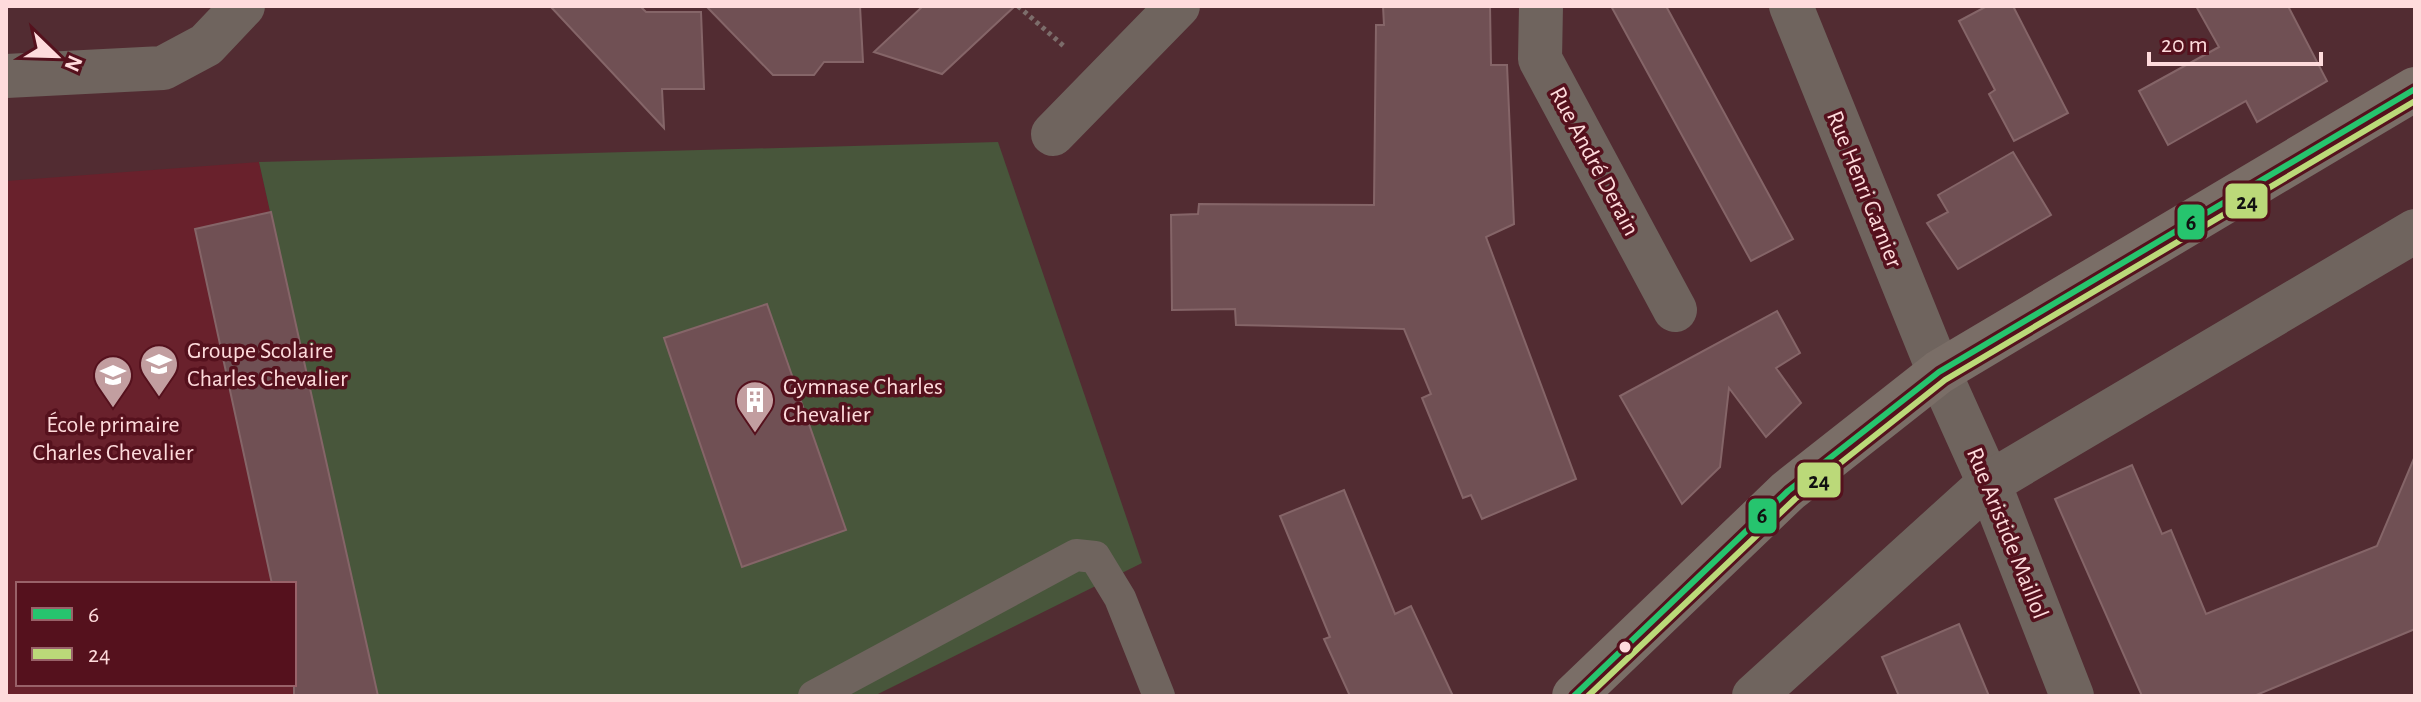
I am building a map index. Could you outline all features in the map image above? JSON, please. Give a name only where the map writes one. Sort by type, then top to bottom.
[{"type":"main road","points":[[1574,696],[1788,491],[1939,372],[2415,89]]},
{"type":"street","points":[[6,76],[163,68],[206,45],[243,6]]},
{"type":"street","points":[[1053,134],[1102,80],[1178,6]]},
{"type":"street","name":"Rue André Derain","points":[[1541,6],[1540,59],[1675,310]]},
{"type":"street","name":"Rue Henri Garnier","points":[[1791,6],[1939,372]]},
{"type":"street","points":[[1754,696],[1989,483],[2415,231]]},
{"type":"street","name":"Rue Aristide Maillol","points":[[1939,372],[1989,483],[2072,696]]},
{"type":"lane","points":[[814,696],[1076,555],[1095,557],[1120,598],[1159,696]]},
{"type":"path","points":[[1018,6],[1102,80]]},
{"type":"shaded area","name":"Groupe Scolaire Charles Chevalier","points":[[259,162],[378,696],[6,696],[6,181]]},
{"type":"green space","points":[[998,142],[1142,563],[874,696],[378,696],[259,162]]},
{"type":"building","points":[[550,6],[640,6],[646,12],[701,12],[704,89],[662,89],[664,128]]},
{"type":"building","points":[[706,6],[860,6],[863,62],[824,62],[814,75],[773,75]]},
{"type":"building","points":[[923,6],[1015,6],[942,74],[874,52]]},
{"type":"building","points":[[1383,6],[1490,6],[1491,65],[1507,65],[1514,224],[1486,237],[1576,479],[1482,519],[1471,495],[1463,498],[1422,398],[1431,394],[1404,329],[1236,325],[1235,309],[1172,310],[1171,215],[1198,214],[1199,204],[1374,205],[1376,25],[1384,25]]},
{"type":"building","points":[[1611,6],[1666,6],[1793,239],[1751,261]]},
{"type":"building","points":[[1987,6],[2013,6],[2068,113],[2014,141],[1989,94],[1995,90],[1959,21]]},
{"type":"building","points":[[2196,6],[2288,6],[2327,81],[2257,122],[2246,101],[2168,145],[2139,91],[2219,47]]},
{"type":"building","points":[[2013,152],[2051,215],[1958,269],[1927,223],[1948,212],[1938,195]]},
{"type":"building","points":[[271,212],[378,696],[294,696],[296,582],[272,582],[195,229]]},
{"type":"building","name":"Gymnase Charles Chevalier","points":[[767,304],[846,530],[742,567],[664,338]]},
{"type":"building","points":[[1777,311],[1800,353],[1776,368],[1801,403],[1766,437],[1729,388],[1720,467],[1682,504],[1620,396]]},
{"type":"building","points":[[2415,456],[2415,629],[2254,696],[2142,696],[2055,499],[2132,465],[2162,534],[2171,530],[2206,614],[2377,546]]},
{"type":"building","points":[[1344,490],[1395,614],[1411,606],[1453,696],[1350,696],[1324,639],[1330,637],[1280,516]]},
{"type":"building","points":[[1959,624],[1989,696],[1899,696],[1882,657]]},
{"type":"transit line","name":"6","points":[[1574,696],[1788,491],[1939,372],[2415,89]]},
{"type":"transit line","name":"24","points":[[1588,696],[1795,499],[1945,380],[2415,101]]},
{"type":"place","name":"Groupe Scolaire Charles Chevalier","points":[[159,398]]},
{"type":"place","name":"École primaire Charles Chevalier","points":[[113,409]]},
{"type":"place","name":"Gymnase Charles Chevalier","points":[[755,434]]}]
